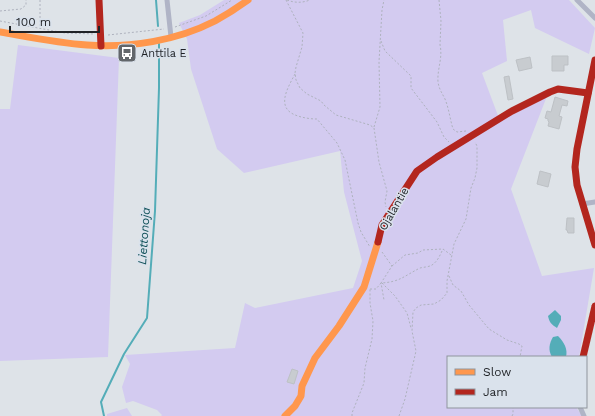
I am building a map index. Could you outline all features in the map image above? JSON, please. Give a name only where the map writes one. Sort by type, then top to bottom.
[{"type":"street","points":[[99,0],[101,46]]},
{"type":"street","points":[[167,0],[171,37]]},
{"type":"street","points":[[0,32],[84,45],[101,46],[144,43],[171,37],[208,25],[229,14],[248,0]]},
{"type":"street","points":[[578,0],[595,18]]},
{"type":"street","points":[[595,60],[577,149],[575,167],[577,185],[595,245]]},
{"type":"street","name":"Ojalantie","points":[[285,416],[295,406],[301,396],[302,386],[315,358],[367,288],[382,225],[417,171],[512,111],[550,92],[558,89],[588,93]]},
{"type":"street","points":[[582,204],[595,202]]},
{"type":"street","points":[[583,356],[595,306]]},
{"type":"path","points":[[0,11],[21,9],[26,5],[26,0]]},
{"type":"path","points":[[40,0],[40,28]]},
{"type":"path","points":[[0,21],[65,33],[115,35],[169,28],[206,16],[232,0]]},
{"type":"path","points":[[286,0],[291,2],[310,0]]},
{"type":"path","points":[[286,0],[303,33],[302,47],[296,67],[296,80],[300,88],[307,94],[321,101],[324,106],[336,115],[370,125],[374,128],[376,132],[378,154],[387,191],[385,202],[389,214]]},
{"type":"path","points":[[374,128],[380,107],[379,62],[384,0]]},
{"type":"path","points":[[412,331],[413,312],[416,308],[421,305],[434,304],[441,300],[447,293],[448,276],[454,244],[466,219],[470,193],[477,168],[477,146],[467,130],[457,132],[453,129],[444,98],[440,91],[438,70],[442,51],[440,45],[441,6],[439,0]]},
{"type":"path","points":[[381,41],[385,51],[411,76],[411,88],[437,122],[444,137],[454,147]]},
{"type":"path","points":[[296,73],[287,91],[285,108],[288,112],[295,115],[317,119],[337,143],[347,164],[350,187],[355,203],[358,223],[368,244],[375,250],[382,253],[392,266]]},
{"type":"path","points":[[352,416],[364,383],[365,368],[372,338],[373,321],[367,288],[376,289],[392,266],[404,255],[418,253],[423,250],[443,249],[452,255]]},
{"type":"path","points":[[381,283],[393,282],[406,277],[421,268],[432,265],[438,259],[443,249]]},
{"type":"path","points":[[448,276],[453,285],[461,291],[469,305],[489,329],[507,340],[522,346],[520,356]]},
{"type":"path","points":[[381,283],[384,300]]},
{"type":"path","points":[[381,283],[395,296],[407,313],[414,339],[415,355],[405,399],[399,416]]},
{"type":"shaded area","points":[[224,0],[569,0],[595,28],[589,54],[535,28],[531,10],[503,20],[507,61],[482,73],[500,121],[547,96],[511,189],[542,276],[594,268],[579,356],[447,356],[447,408],[577,408],[582,416],[161,416],[162,415],[157,410],[133,401],[126,403],[122,387],[130,364],[125,355],[235,348],[245,303],[255,308],[353,288],[362,261],[344,192],[340,151],[244,173],[217,149],[191,69],[187,39],[179,23],[200,15]]},
{"type":"shaded area","points":[[18,45],[119,58],[108,357],[0,361],[0,109],[10,109]]},
{"type":"shaded area","points":[[127,408],[132,416],[107,416],[107,414]]},
{"type":"water","points":[[555,310],[561,316],[561,320],[557,328],[551,323],[548,316]]},
{"type":"water","points":[[558,336],[562,341],[565,346],[566,356],[552,356],[550,347],[553,337]]},
{"type":"building","points":[[552,56],[568,56],[568,65],[564,65],[564,71],[552,71]]},
{"type":"building","points":[[530,57],[532,68],[519,71],[516,60]]},
{"type":"building","points":[[509,76],[513,99],[508,100],[504,77]]},
{"type":"building","points":[[555,97],[568,101],[567,106],[562,105],[559,116],[562,117],[559,129],[548,126],[548,119],[545,118],[547,111],[551,112]]},
{"type":"building","points":[[540,171],[551,174],[548,187],[537,184]]},
{"type":"building","points":[[567,218],[574,218],[574,233],[568,233],[566,230]]},
{"type":"building","points":[[292,369],[298,371],[294,384],[287,382]]},
{"type":"waterway","name":"Liettonoja","points":[[156,0],[158,26]]},
{"type":"waterway","name":"Liettonoja","points":[[104,416],[101,402],[124,354],[147,318],[155,211],[159,44]]},
{"type":"traffic: slow","points":[[0,32],[44,40],[103,46],[152,42],[185,34],[200,28],[236,9],[248,0]]},
{"type":"traffic: slow","points":[[285,416],[295,406],[301,396],[302,386],[315,358],[339,326],[364,287],[378,242]]},
{"type":"traffic: jam","points":[[99,0],[101,46]]},
{"type":"traffic: jam","points":[[595,60],[577,149],[575,167],[577,185],[595,245]]},
{"type":"traffic: jam","points":[[378,242],[382,225],[417,171],[512,111],[550,92],[558,89],[588,93]]},
{"type":"traffic: jam","points":[[583,356],[595,306]]},
{"type":"place","name":"Anttila E","points":[[127,53]]}]
